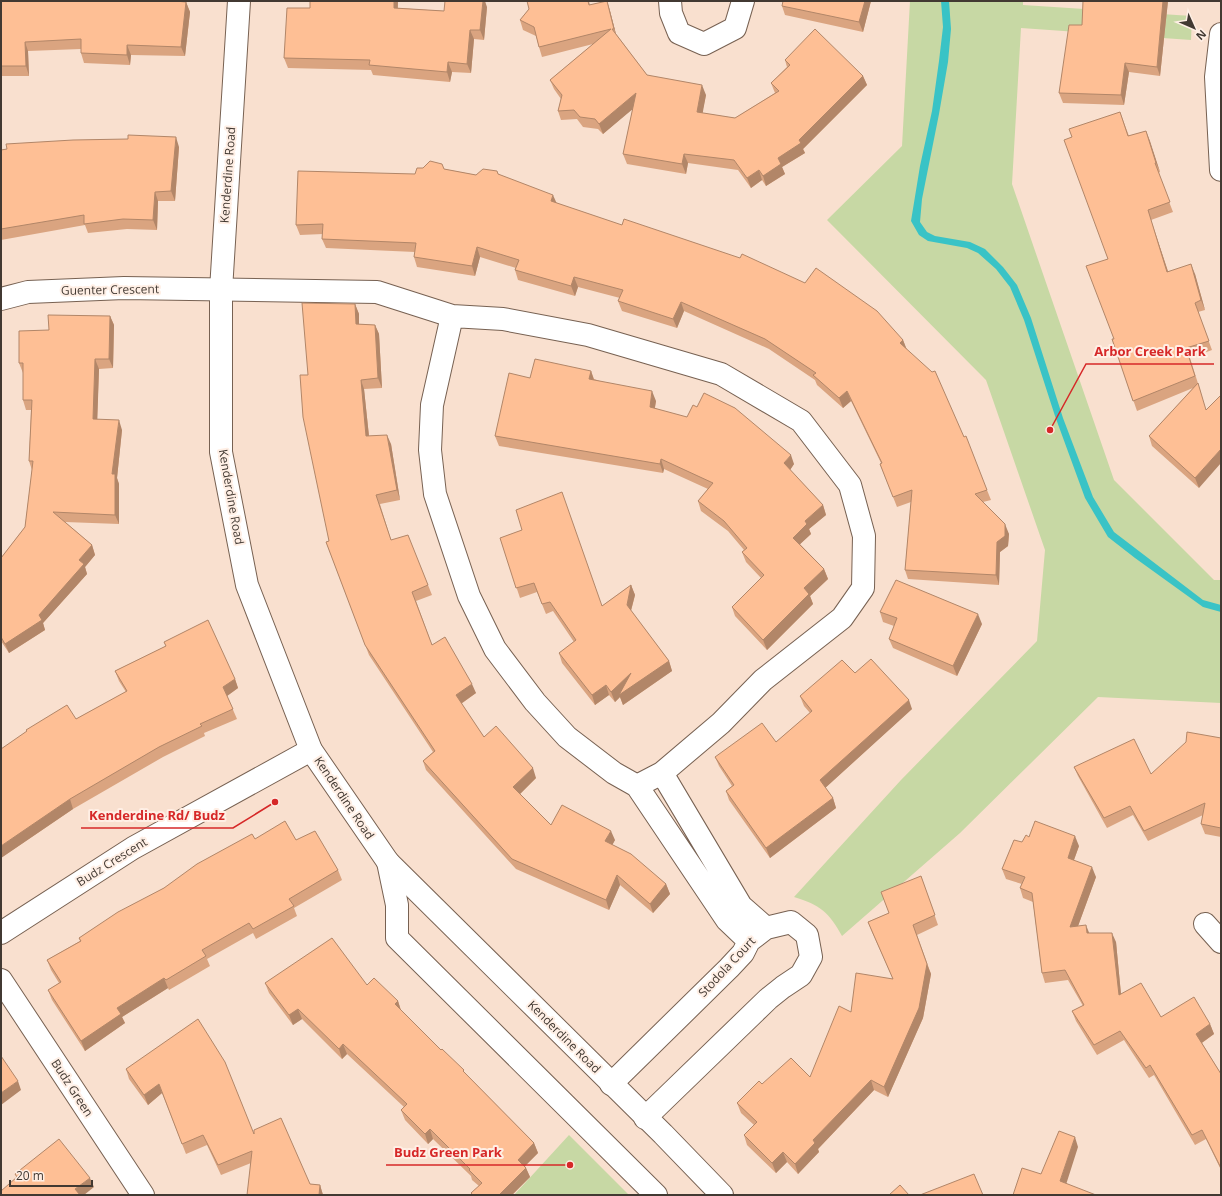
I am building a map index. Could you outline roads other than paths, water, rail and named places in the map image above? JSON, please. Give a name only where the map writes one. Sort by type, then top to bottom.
[{"type":"street","name":"Kenderdine Road","points":[[239,1],[221,290],[221,452],[247,585],[311,750],[388,862],[722,1195]]},
{"type":"street","points":[[670,1],[671,13],[678,33],[704,44],[735,28],[743,1]]},
{"type":"street","points":[[1221,34],[1216,77],[1221,170]]},
{"type":"street","name":"Guenter Crescent","points":[[1,299],[28,292],[124,288],[377,292],[452,316],[503,319],[588,335],[721,374],[801,421],[850,485],[864,536],[863,588],[842,618],[764,680],[721,723],[662,773],[637,786]]},
{"type":"street","points":[[452,316],[432,405],[430,450],[435,494],[469,596],[495,649],[535,702],[567,737],[614,773],[637,786],[727,920],[749,941]]},
{"type":"street","name":"Budz Crescent","points":[[1,933],[133,848],[311,750]]},
{"type":"street","points":[[662,773],[741,906],[766,928]]},
{"type":"street","name":"Kenderdine Road","points":[[388,862],[397,905],[397,938],[656,1195]]},
{"type":"street","name":"Stodola Court","points":[[611,1084],[729,968],[743,953],[749,941],[766,928],[791,922],[807,935],[811,957],[801,975],[768,999],[645,1118]]},
{"type":"street","points":[[1204,924],[1221,942]]},
{"type":"street","name":"Budz Green","points":[[1,980],[143,1195]]},
{"type":"water","points":[[941,1],[949,1],[951,29],[948,62],[922,199],[920,222],[927,232],[935,236],[970,242],[985,249],[1003,267],[1017,285],[1031,318],[1063,418],[1093,497],[1114,532],[1203,600],[1221,605],[1221,612],[1203,607],[1108,537],[1085,498],[1055,416],[1024,320],[1010,287],[996,269],[978,253],[967,248],[928,241],[919,235],[911,221],[920,166],[932,111],[939,61],[943,27]]},
{"type":"place","name":"Arbor Creek Park","points":[[1050,430]]},
{"type":"place","name":"Kenderdine Rd/ Budz","points":[[275,802]]},
{"type":"place","name":"Budz Green Park","points":[[570,1165]]}]
